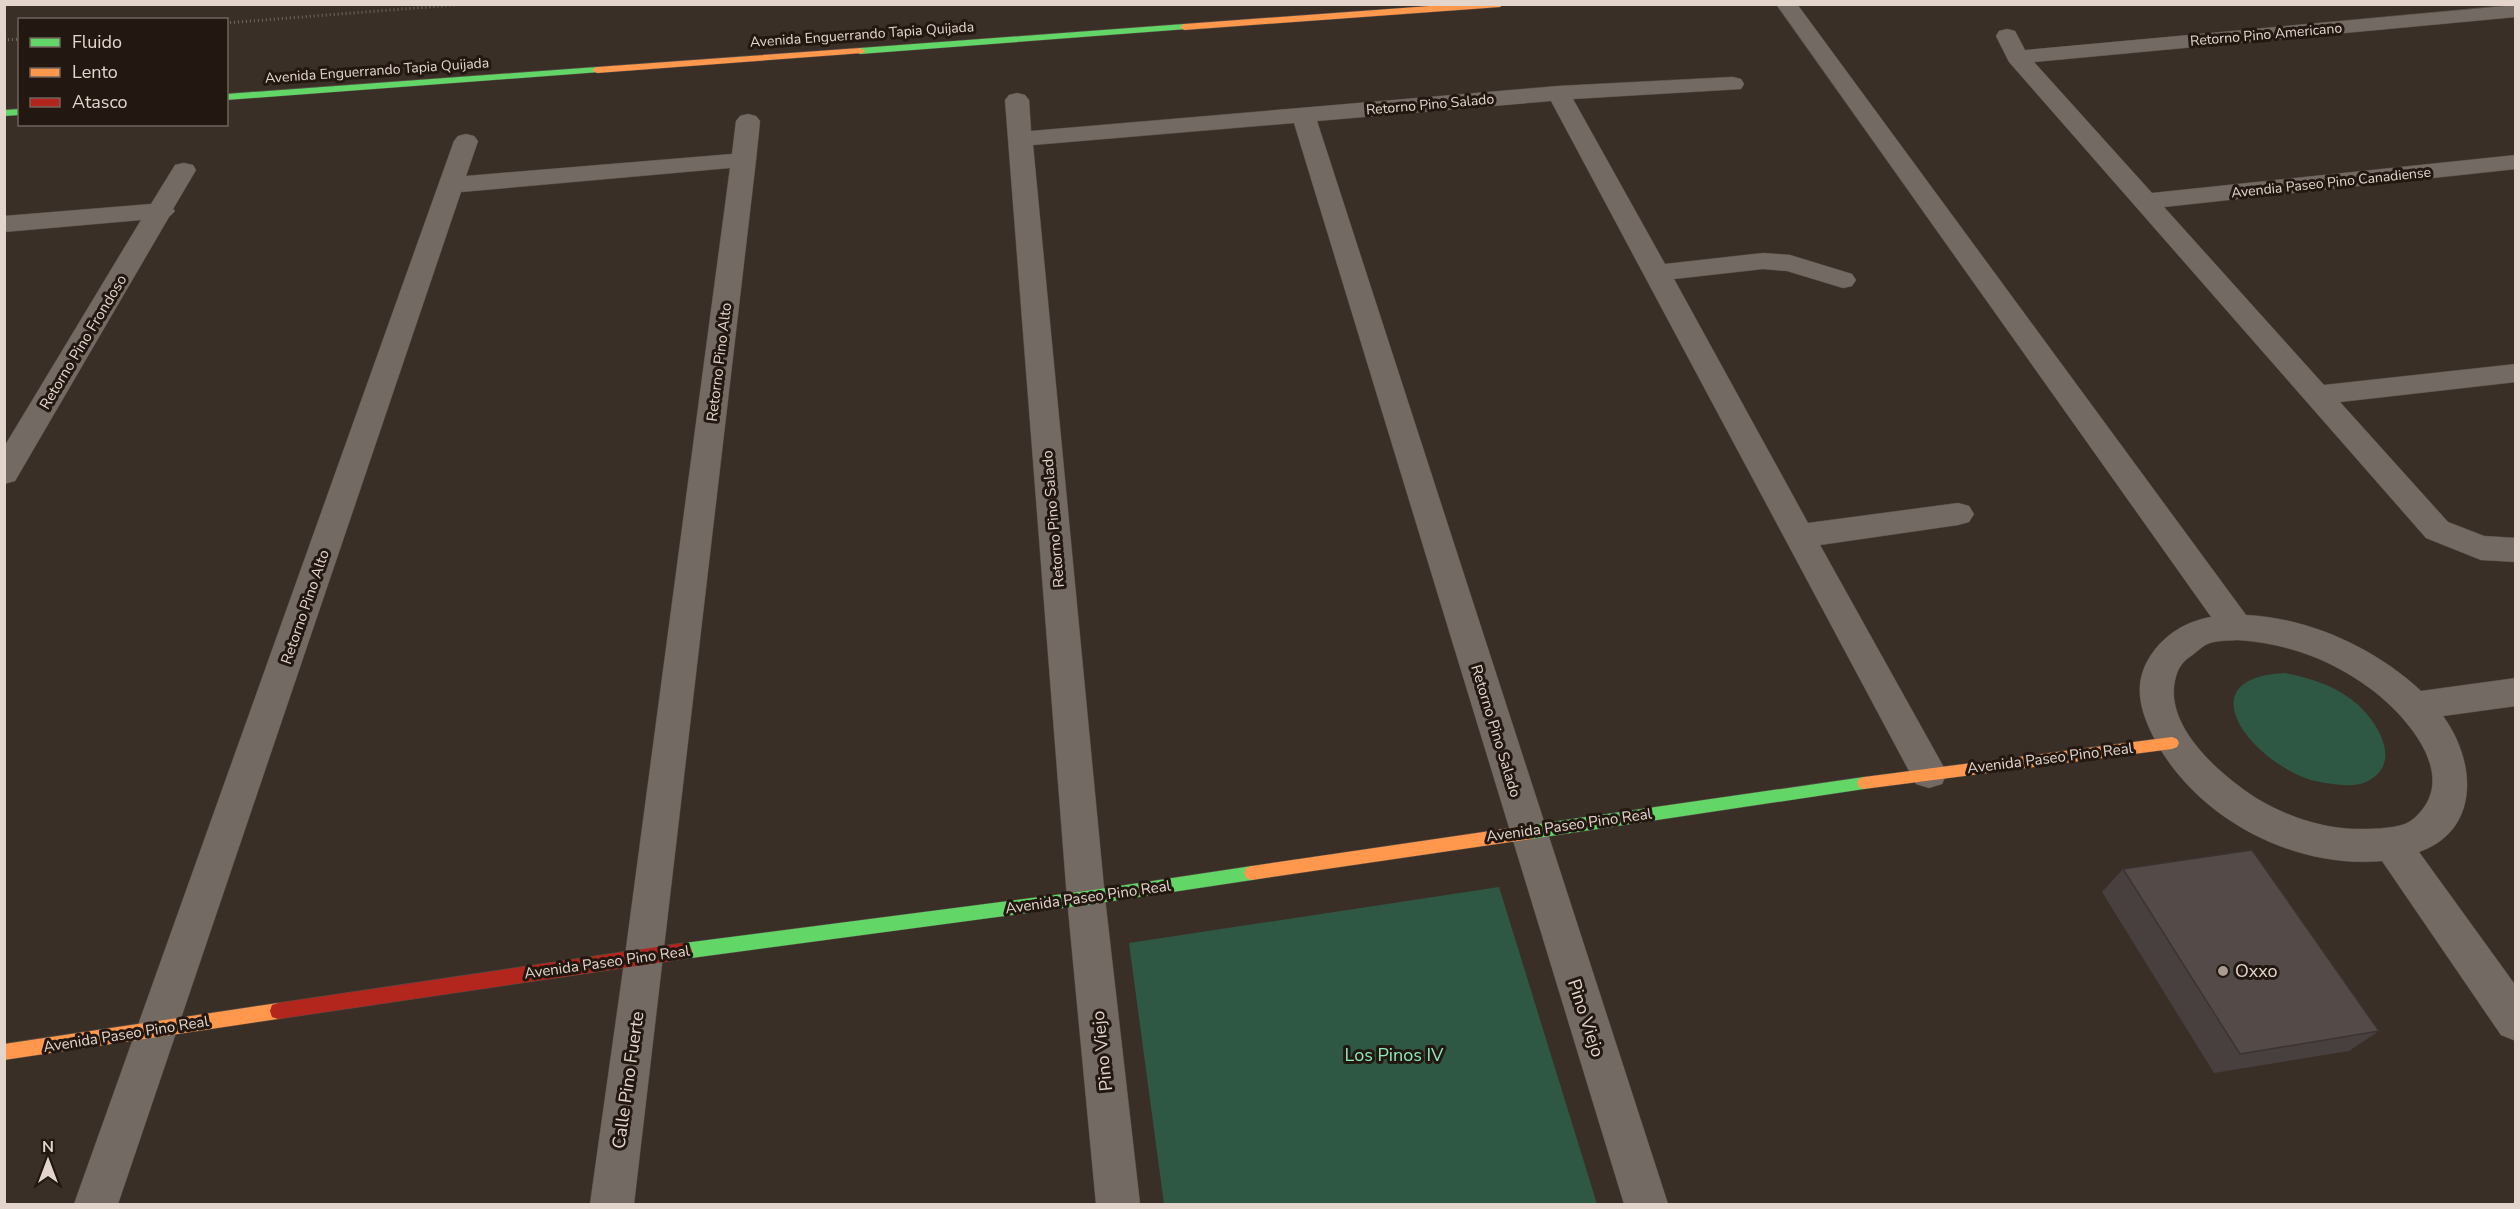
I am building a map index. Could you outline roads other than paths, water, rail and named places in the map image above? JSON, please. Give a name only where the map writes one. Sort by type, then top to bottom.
[{"type":"street","name":"Avenida Enguerrando Tapia Quijada","points":[[228,97],[1500,4]]},
{"type":"street","points":[[1786,4],[2237,627]]},
{"type":"street","name":"Retorno Pino Americano","points":[[2516,11],[2012,46],[2437,530],[2481,548],[2516,550]]},
{"type":"street","name":"Retorno Pino Salado","points":[[1021,140],[1558,93],[1733,84]]},
{"type":"street","points":[[1558,93],[1929,773]]},
{"type":"street","name":"Retorno Pino Salado","points":[[1017,100],[1086,898]]},
{"type":"street","name":"Retorno Pino Salado","points":[[1303,116],[1527,831]]},
{"type":"street","name":"Retorno Pino Alto","points":[[645,956],[748,121]]},
{"type":"street","name":"Retorno Pino Alto","points":[[96,1204],[466,141]]},
{"type":"street","points":[[452,185],[744,160]]},
{"type":"street","name":"Avendia Paseo Pino Canadiense","points":[[2146,201],[2516,162]]},
{"type":"street","name":"Retorno Pino Frondoso","points":[[4,473],[162,211],[184,170]]},
{"type":"street","points":[[4,224],[162,211]]},
{"type":"street","points":[[1658,273],[1763,261],[1790,263],[1844,280]]},
{"type":"street","points":[[2317,395],[2516,373]]},
{"type":"street","points":[[1798,536],[1958,514]]},
{"type":"street","points":[[2237,627],[2282,632],[2329,648],[2375,673],[2413,706],[2439,740],[2450,775],[2446,806],[2427,831],[2392,844],[2355,846],[2313,839],[2270,823],[2230,801],[2197,772],[2172,743],[2156,706],[2156,674],[2171,649],[2199,632],[2237,627]]},
{"type":"street","points":[[2413,706],[2516,692]]},
{"type":"street","name":"Avenida Paseo Pino Real","points":[[4,1052],[645,956],[1086,898],[1929,773],[2172,743]]},
{"type":"street","name":"Pino Viejo","points":[[1527,831],[1646,1204]]},
{"type":"street","points":[[2392,844],[2516,1021]]},
{"type":"street","name":"Pino Viejo","points":[[1086,898],[1118,1204]]},
{"type":"street","name":"Calle Pino Fuerte","points":[[612,1204],[645,956]]},
{"type":"place","name":"Oxxo","points":[[2223,971]]},
{"type":"park label","name":"Los Pinos IV","points":[[1394,1055]]}]
